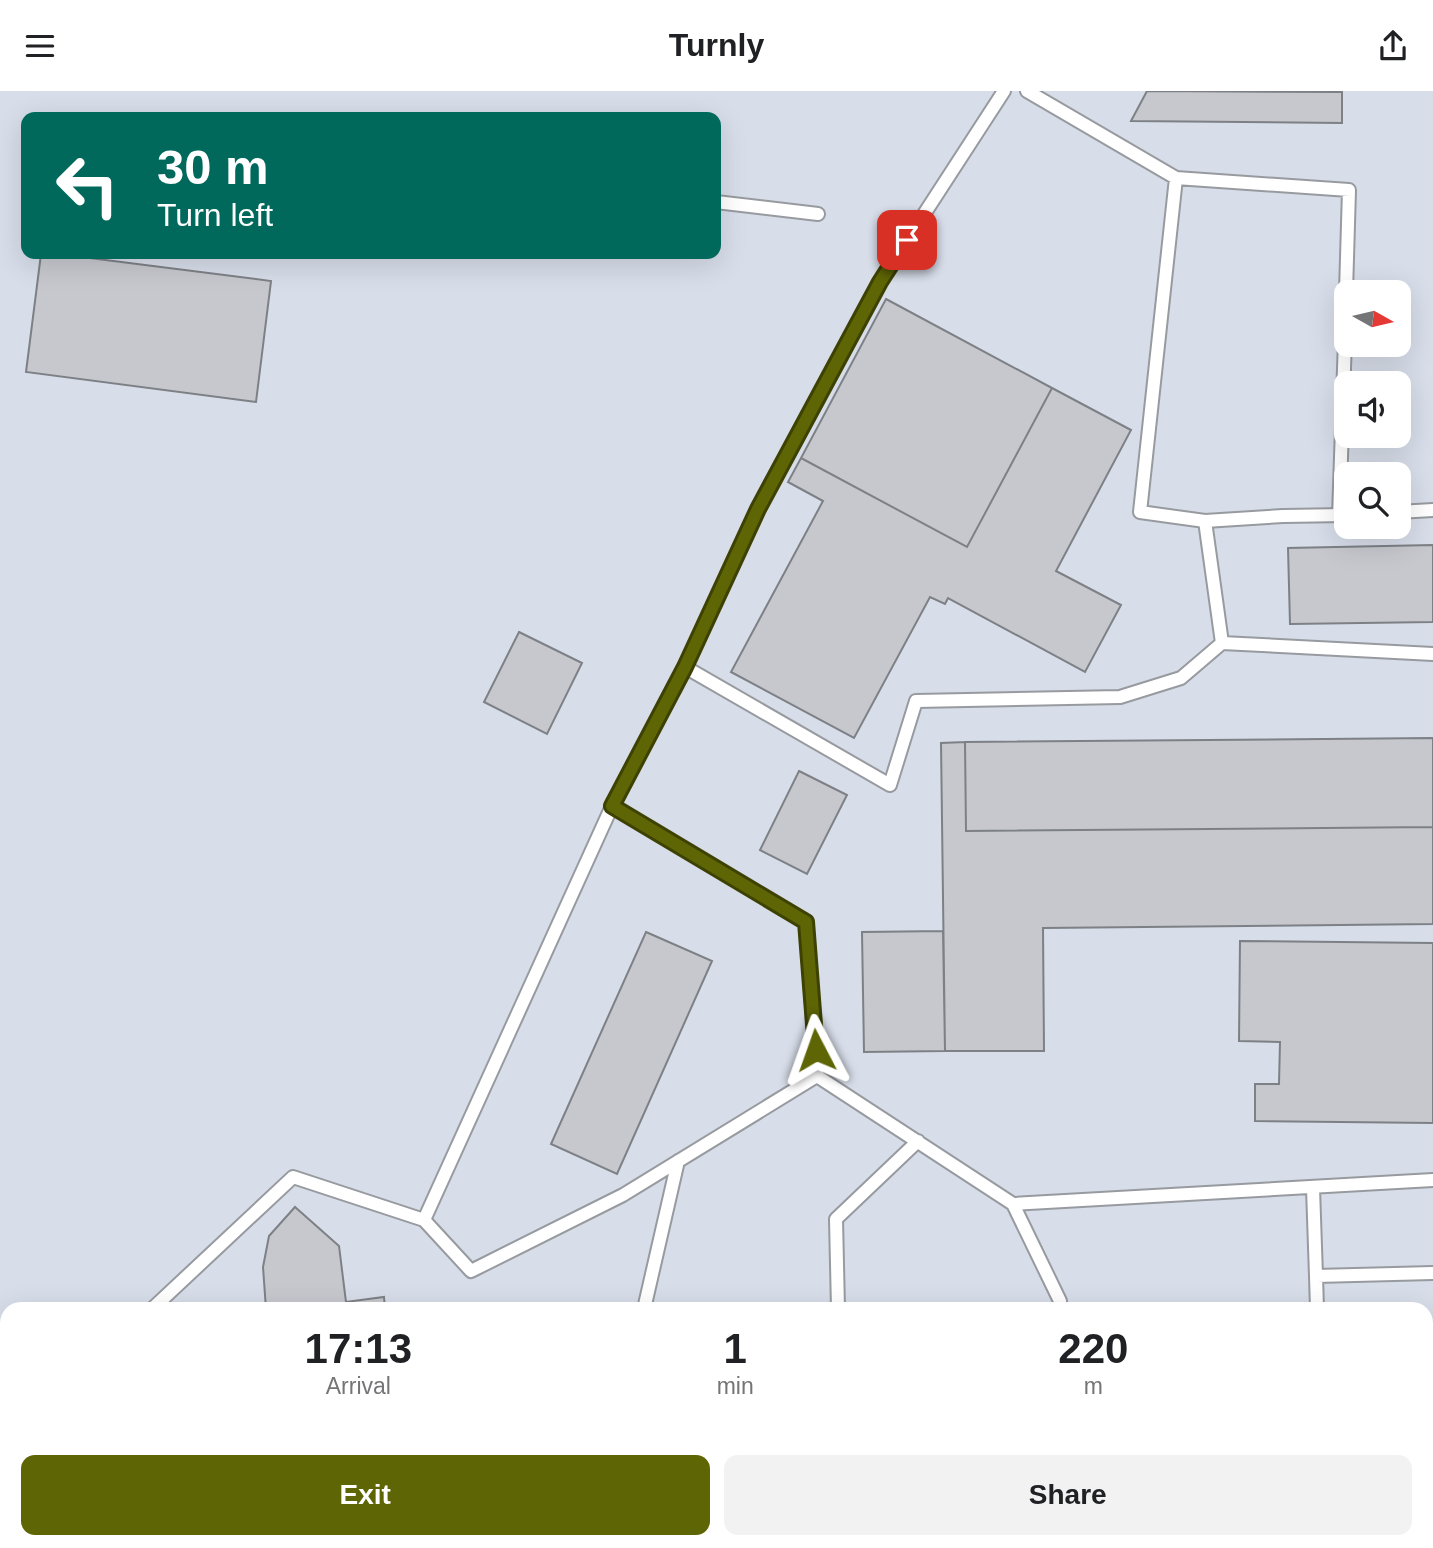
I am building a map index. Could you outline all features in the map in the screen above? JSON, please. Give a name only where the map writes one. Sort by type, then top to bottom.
[{"type":"lane","points":[[424,1220],[612,806],[685,667],[758,509],[880,282],[1004,91]]},
{"type":"lane","points":[[1027,91],[1176,178],[1349,190],[1346,280]]},
{"type":"lane","points":[[1176,178],[1140,512],[1205,521],[1334,516]]},
{"type":"lane","points":[[721,203],[818,214]]},
{"type":"lane","points":[[1344,462],[1345,357]]},
{"type":"lane","points":[[1411,511],[1433,510]]},
{"type":"lane","points":[[1205,521],[1222,643]]},
{"type":"lane","points":[[685,667],[890,785],[916,701],[1120,697],[1181,678],[1222,643],[1433,655]]},
{"type":"lane","points":[[612,806],[806,922],[817,1076]]},
{"type":"lane","points":[[817,1076],[1013,1203],[1060,1302]]},
{"type":"lane","points":[[159,1302],[293,1177],[424,1220],[471,1271],[623,1195],[817,1076]]},
{"type":"lane","points":[[838,1302],[836,1219],[918,1141]]},
{"type":"lane","points":[[646,1302],[678,1161]]},
{"type":"lane","points":[[1013,1203],[1433,1180]]},
{"type":"lane","points":[[1313,1188],[1317,1302]]},
{"type":"lane","points":[[1315,1276],[1433,1273]]},
{"type":"shaded area","points":[[0,91],[1433,91],[1433,1302],[0,1302]]},
{"type":"building","points":[[1147,91],[1342,92],[1342,123],[1131,121]]},
{"type":"building","points":[[40,259],[97,259],[271,281],[256,402],[26,372]]},
{"type":"building","points":[[886,299],[1052,388],[967,547],[801,458]]},
{"type":"building","points":[[1052,388],[1131,430],[1056,571],[1121,605],[1085,672],[948,598],[945,604],[930,597],[854,738],[731,672],[823,501],[788,482],[801,458],[967,547]]},
{"type":"building","points":[[1433,545],[1433,622],[1290,624],[1288,548]]},
{"type":"building","points":[[519,632],[582,663],[547,734],[484,702]]},
{"type":"building","points":[[1433,738],[1433,827],[966,831],[965,742]]},
{"type":"building","points":[[965,742],[966,831],[1433,827],[1433,924],[1043,928],[1044,1051],[945,1051],[941,743]]},
{"type":"building","points":[[799,771],[847,795],[807,874],[760,850]]},
{"type":"building","points":[[943,931],[945,1051],[864,1052],[862,932]]},
{"type":"building","points":[[646,932],[712,961],[617,1174],[551,1144]]},
{"type":"building","points":[[1240,941],[1433,943],[1433,1123],[1255,1121],[1255,1084],[1279,1084],[1280,1042],[1239,1041]]},
{"type":"building","points":[[295,1207],[339,1246],[346,1302],[266,1302],[263,1267],[269,1236]]},
{"type":"building","points":[[384,1297],[384,1302],[346,1302]]},
{"type":"route","points":[[816,1050],[806,922],[612,806],[685,667],[758,509],[880,282],[907,240]]}]
